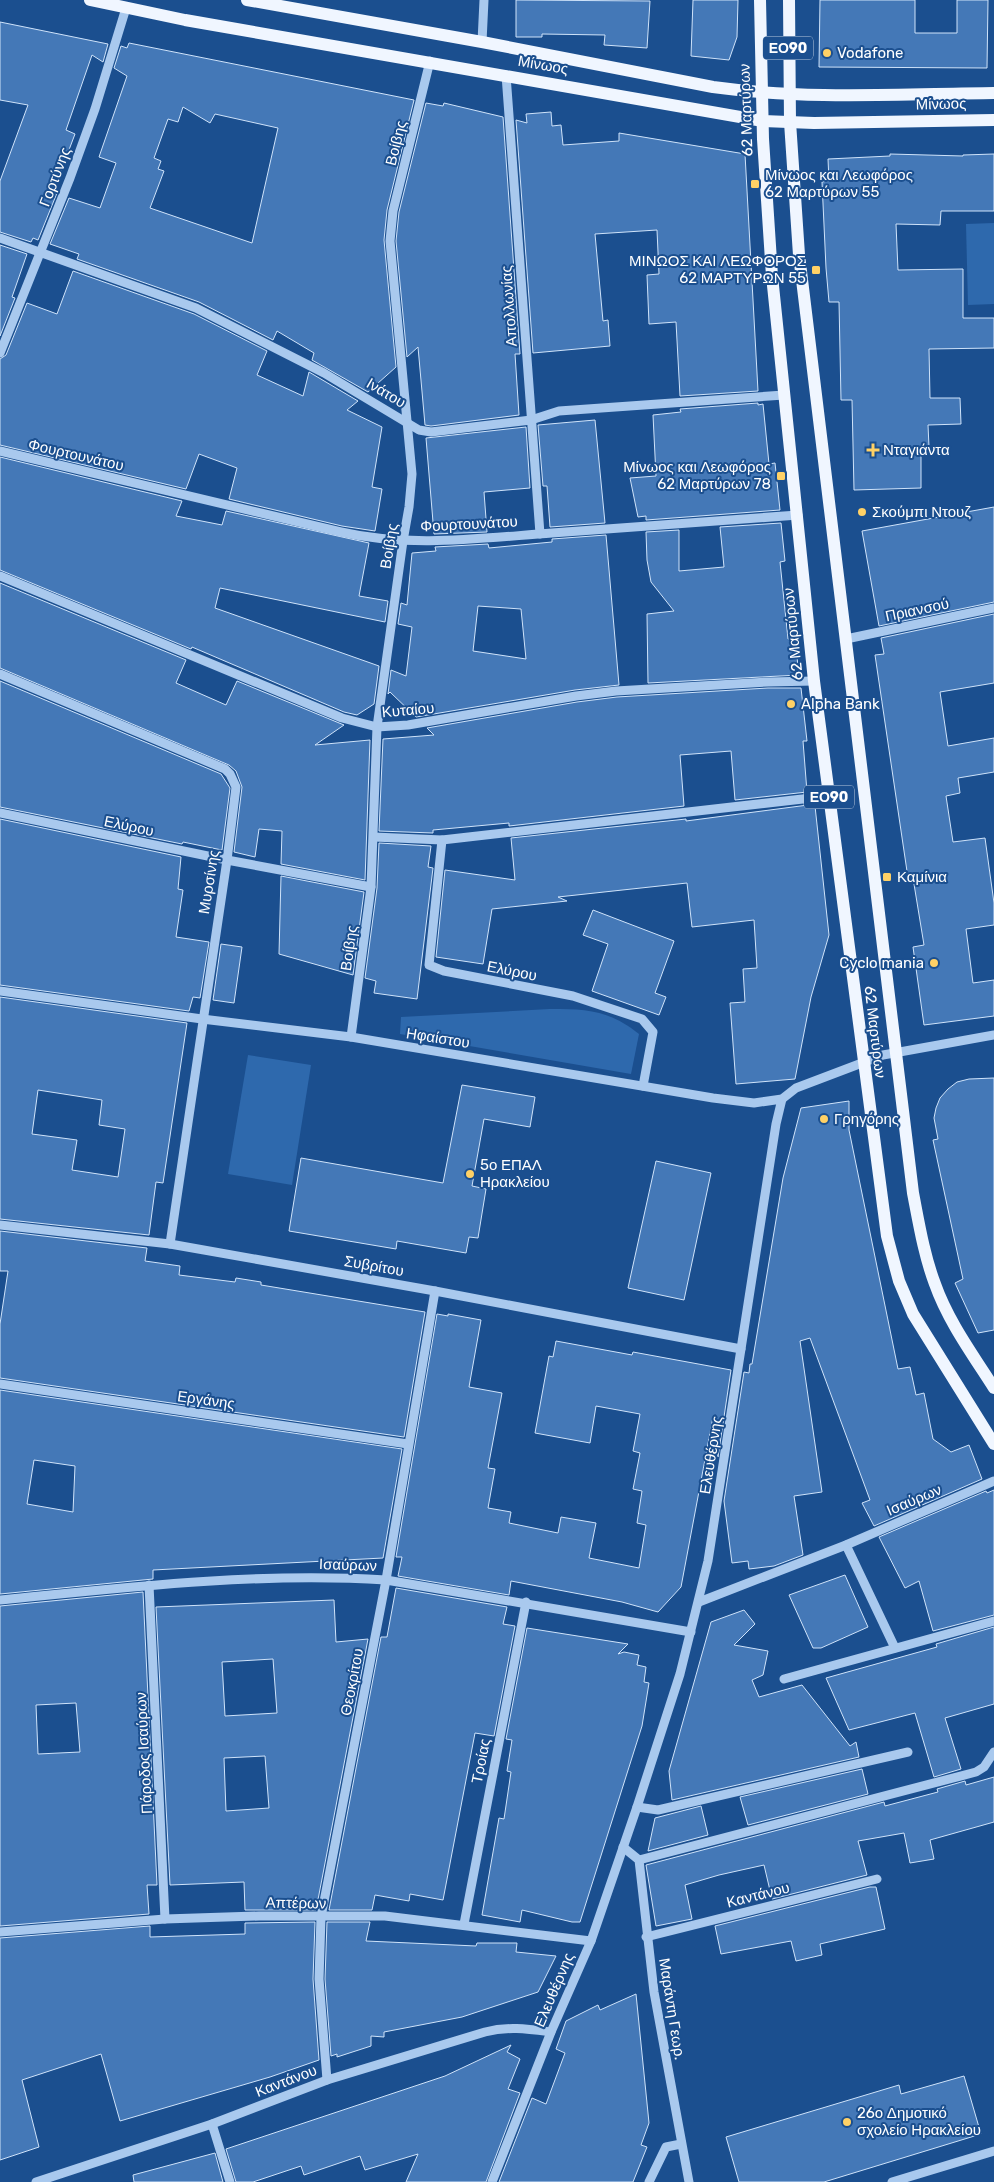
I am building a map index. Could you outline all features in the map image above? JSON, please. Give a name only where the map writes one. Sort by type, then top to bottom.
[{"type":"main road","name":"Μίνωος","points":[[90,0],[126,8],[763,121],[994,120]]},
{"type":"main road","name":"Μίνωος","points":[[247,0],[482,42],[713,87],[789,95],[994,92]]},
{"type":"main road","name":"62 Μαρτύρων","points":[[760,0],[767,227],[784,395],[814,681],[862,1062],[887,1236],[899,1281],[913,1314],[994,1444]]},
{"type":"main road","name":"62 Μαρτύρων","points":[[789,0],[790,122],[799,255],[895,1052],[914,1193],[929,1268],[935,1286],[954,1323],[994,1388]]},
{"type":"street","points":[[482,42],[484,0]]},
{"type":"street","name":"Γορτύνης","points":[[0,353],[41,252],[95,109],[126,8]]},
{"type":"street","name":"Βοίβης","points":[[351,1037],[371,887],[377,727],[403,541],[410,507],[412,474],[390,241],[391,226],[393,211],[430,61]]},
{"type":"street","name":"Απολλωνίας","points":[[506,75],[540,534]]},
{"type":"street","name":"Ινάτου","points":[[0,238],[196,308],[324,373],[419,430],[431,432],[531,420],[559,411],[784,395]]},
{"type":"street","name":"Φουρτουνάτου","points":[[0,451],[349,534],[403,541],[540,534],[798,515]]},
{"type":"street","name":"Κυταίου","points":[[0,576],[342,718],[377,727],[422,724],[576,696],[616,691],[814,681]]},
{"type":"street","name":"Πριανσού","points":[[846,639],[994,608]]},
{"type":"street","name":"Μυρσίνης","points":[[0,674],[225,770],[230,774],[236,787],[227,860],[170,1244]]},
{"type":"street","points":[[374,837],[442,840],[829,796]]},
{"type":"street","name":"Ελύρου","points":[[0,813],[227,860],[371,887]]},
{"type":"street","name":"Ελύρου","points":[[442,840],[429,965],[444,971],[573,996],[642,1019],[653,1032],[643,1086]]},
{"type":"street","name":"Ηφαίστου","points":[[0,991],[202,1019],[351,1037],[741,1102],[764,1103],[782,1099],[796,1088],[862,1062],[895,1052],[994,1035]]},
{"type":"street","name":"Ελευθέρνης","points":[[492,2182],[551,2032],[591,1941],[665,1724],[691,1632],[711,1543],[776,1124],[782,1099]]},
{"type":"street","name":"Συβρίτου","points":[[0,1225],[170,1244],[435,1291],[741,1349]]},
{"type":"street","name":"Θεοκρίτου","points":[[327,2080],[319,1979],[320,1917],[386,1580],[435,1291]]},
{"type":"street","name":"Εργάνης","points":[[0,1384],[408,1444]]},
{"type":"street","name":"Ισαύρων","points":[[699,1602],[846,1545],[994,1481]]},
{"type":"street","points":[[846,1545],[896,1648]]},
{"type":"street","name":"Ισαύρων","points":[[0,1600],[150,1585],[315,1577],[386,1580],[437,1590],[526,1602],[691,1632]]},
{"type":"street","name":"Πάροδος Ισαύρων","points":[[150,1585],[165,1919]]},
{"type":"street","name":"Τροίας","points":[[464,1924],[526,1602]]},
{"type":"street","points":[[784,1679],[994,1620]]},
{"type":"street","points":[[637,1807],[658,1810],[908,1752]]},
{"type":"street","points":[[623,1847],[639,1860],[976,1772],[984,1767],[994,1752]]},
{"type":"street","name":"Μαράντη Γεωρ.","points":[[639,1860],[646,1937],[689,2182]]},
{"type":"street","name":"Καντάνου","points":[[646,1937],[877,1879]]},
{"type":"street","name":"Απτέρων","points":[[0,1932],[165,1919],[259,1916],[386,1916],[464,1924],[591,1941]]},
{"type":"street","name":"Καντάνου","points":[[36,2182],[212,2124],[327,2080],[500,2028],[516,2027],[551,2032]]},
{"type":"street","points":[[212,2124],[230,2182]]},
{"type":"street","points":[[650,2182],[666,2147],[681,2144]]},
{"type":"street","points":[[892,2182],[994,2151]]},
{"type":"shaded area","points":[[994,223],[994,304],[968,305],[966,224]]},
{"type":"shaded area","points":[[550,1009],[597,1012],[618,1020],[639,1034],[631,1074],[400,1034],[401,1017]]},
{"type":"shaded area","points":[[248,1055],[311,1065],[292,1185],[228,1174]]},
{"type":"building","points":[[516,0],[650,1],[647,48],[604,45],[605,35],[542,34],[542,37],[516,37]]},
{"type":"building","points":[[693,0],[738,0],[737,37],[729,60],[691,56]]},
{"type":"building","points":[[820,0],[915,0],[915,33],[957,33],[957,0],[988,0],[987,68],[819,67]]},
{"type":"building","points":[[0,22],[108,44],[103,62],[92,55],[66,130],[75,134],[53,192],[57,193],[38,240],[33,238],[31,242],[0,232],[0,181],[28,105],[0,100]]},
{"type":"building","points":[[129,43],[414,100],[387,210],[384,240],[396,367],[368,392],[312,360],[314,353],[277,331],[273,340],[199,302],[77,259],[79,254],[50,244],[69,198],[100,208],[116,163],[99,157],[127,76],[114,68],[121,46],[127,48]],"holes":[[[183,107],[210,123],[215,114],[278,128],[252,243],[150,208],[164,171],[158,169],[161,161],[154,158],[168,119],[178,122]]]},
{"type":"building","points":[[426,103],[443,106],[444,103],[503,117],[520,354],[515,354],[519,415],[431,426],[425,425],[418,347],[407,357],[396,241],[399,212]]},
{"type":"building","points":[[551,112],[552,126],[561,125],[563,145],[619,141],[619,133],[745,154],[758,391],[680,396],[676,322],[649,324],[647,275],[659,274],[657,230],[595,234],[603,321],[608,320],[610,346],[533,353],[516,120],[527,123],[526,114]]},
{"type":"building","points":[[890,154],[963,156],[994,154],[994,211],[941,211],[940,225],[896,224],[898,270],[963,269],[963,318],[994,318],[994,348],[929,349],[930,398],[960,398],[961,424],[928,425],[929,447],[921,447],[921,488],[854,490],[852,400],[841,400],[839,302],[829,302],[822,182],[829,181],[828,159],[890,156]]},
{"type":"building","points":[[0,245],[27,254],[12,297],[15,298],[0,336]]},
{"type":"building","points":[[73,271],[194,314],[267,351],[257,375],[303,396],[309,372],[358,401],[347,410],[382,427],[372,487],[382,489],[375,531],[342,526],[229,499],[237,468],[199,454],[186,489],[0,445],[0,359],[6,355],[27,303],[57,314]]},
{"type":"building","points":[[758,403],[758,405],[763,404],[769,464],[775,463],[780,510],[646,520],[646,516],[638,517],[630,478],[656,476],[653,415],[681,412],[680,409]]},
{"type":"building","points":[[595,420],[605,523],[550,527],[547,486],[543,486],[538,425]]},
{"type":"building","points":[[526,427],[530,488],[484,492],[487,532],[434,534],[426,438]]},
{"type":"building","points":[[0,457],[182,501],[176,516],[222,525],[226,511],[369,543],[359,596],[388,601],[385,622],[220,588],[215,608],[379,666],[374,704],[357,715],[344,712],[192,647],[191,649],[0,570]]},
{"type":"building","points":[[994,507],[994,602],[879,626],[862,531]]},
{"type":"building","points":[[781,523],[785,561],[780,562],[788,639],[795,639],[799,675],[648,683],[647,614],[674,611],[651,582],[647,560],[646,532],[679,530],[679,571],[724,567],[720,527]]},
{"type":"building","points":[[606,535],[619,685],[575,690],[416,717],[390,692],[388,694],[391,670],[406,676],[412,627],[398,624],[401,603],[407,605],[412,553],[436,551],[435,547],[488,544],[489,548],[552,542],[552,539]],"holes":[[[478,606],[521,609],[526,659],[473,651]]]},
{"type":"building","points":[[0,583],[186,660],[176,683],[226,705],[237,681],[344,725],[315,745],[370,740],[365,880],[281,864],[282,831],[259,829],[255,857],[234,852],[242,787],[236,771],[229,765],[0,668]]},
{"type":"building","points":[[994,614],[994,683],[940,692],[948,746],[994,738],[994,772],[958,778],[960,793],[946,796],[953,842],[985,838],[994,903],[994,925],[966,929],[973,983],[994,980],[994,1016],[924,1025],[913,947],[924,945],[913,878],[908,878],[875,655],[884,654],[881,638]]},
{"type":"building","points":[[0,681],[221,774],[230,788],[222,850],[183,842],[182,844],[0,807]]},
{"type":"building","points":[[768,688],[801,688],[807,741],[803,741],[807,792],[735,800],[731,751],[680,755],[684,806],[509,826],[509,823],[433,830],[433,833],[379,831],[383,739],[434,735],[427,728],[577,702],[617,697]]},
{"type":"building","points":[[808,805],[808,807],[815,806],[829,935],[811,997],[795,1079],[736,1084],[730,1003],[745,1002],[743,969],[757,968],[754,920],[692,927],[687,883],[558,897],[567,901],[492,909],[483,964],[436,957],[445,870],[515,880],[511,838],[686,819],[686,821]]},
{"type":"building","points":[[0,819],[181,857],[178,889],[183,890],[176,937],[209,942],[200,998],[193,997],[189,1011],[0,985]]},
{"type":"building","points":[[379,843],[431,846],[428,867],[433,868],[417,999],[374,993],[376,981],[365,978],[377,888]]},
{"type":"building","points":[[281,876],[364,892],[353,975],[279,954]]},
{"type":"building","points":[[593,910],[674,941],[655,993],[666,997],[659,1015],[592,991],[608,944],[583,935]]},
{"type":"building","points":[[221,944],[242,947],[234,1003],[213,1000]]},
{"type":"building","points":[[0,997],[187,1023],[163,1183],[156,1182],[149,1235],[0,1219]],"holes":[[[38,1090],[102,1100],[99,1125],[125,1129],[118,1177],[72,1170],[77,1140],[32,1134]]]},
{"type":"building","points":[[994,1078],[994,1330],[978,1333],[955,1283],[963,1279],[933,1140],[938,1139],[934,1118],[940,1098],[957,1082],[969,1079]]},
{"type":"building","points":[[462,1085],[535,1097],[530,1127],[484,1119],[472,1186],[486,1189],[478,1238],[469,1237],[466,1253],[397,1241],[396,1249],[289,1231],[301,1158],[443,1183]]},
{"type":"building","points":[[849,1101],[849,1130],[898,1369],[910,1367],[916,1395],[924,1393],[933,1439],[951,1452],[969,1445],[982,1479],[874,1526],[862,1503],[870,1500],[810,1338],[800,1341],[822,1492],[794,1496],[803,1555],[774,1566],[749,1569],[748,1561],[732,1563],[724,1501],[744,1372],[749,1373],[750,1364],[752,1364],[783,1178],[801,1108]]},
{"type":"building","points":[[656,1161],[711,1173],[684,1300],[628,1288]]},
{"type":"building","points":[[0,1231],[147,1248],[145,1261],[180,1266],[179,1275],[235,1282],[236,1278],[261,1282],[261,1285],[425,1312],[404,1437],[0,1378],[0,1324],[8,1271],[0,1271]]},
{"type":"building","points":[[437,1314],[481,1320],[469,1387],[502,1393],[488,1468],[495,1469],[488,1508],[511,1512],[509,1523],[558,1533],[561,1517],[596,1523],[589,1558],[639,1568],[646,1525],[637,1523],[642,1491],[633,1489],[640,1453],[633,1451],[640,1414],[596,1406],[590,1443],[535,1433],[549,1356],[553,1357],[556,1341],[632,1355],[633,1352],[731,1370],[718,1457],[713,1417],[681,1587],[658,1612],[622,1602],[511,1581],[509,1595],[398,1576],[402,1557],[396,1557]]},
{"type":"building","points":[[0,1390],[402,1449],[383,1558],[153,1570],[153,1579],[0,1594]],"holes":[[[34,1460],[75,1466],[73,1512],[27,1504]]]},
{"type":"building","points":[[994,1490],[994,1615],[933,1631],[919,1581],[905,1588],[879,1537],[986,1491],[987,1493]]},
{"type":"building","points":[[845,1575],[868,1627],[821,1648],[813,1648],[789,1595]]},
{"type":"building","points":[[396,1588],[507,1607],[503,1624],[515,1626],[494,1736],[475,1733],[443,1900],[410,1894],[409,1901],[375,1895],[372,1910],[329,1910],[381,1637],[387,1637]]},
{"type":"building","points":[[143,1592],[157,1885],[147,1885],[149,1914],[0,1926],[0,1606]],"holes":[[[76,1703],[80,1752],[38,1754],[36,1705]]]},
{"type":"building","points":[[334,1600],[336,1642],[368,1639],[316,1910],[245,1910],[244,1882],[170,1885],[156,1607]],"holes":[[[273,1659],[277,1713],[225,1716],[222,1662]],[[265,1756],[269,1808],[226,1811],[224,1758]]]},
{"type":"building","points":[[744,1610],[755,1624],[734,1645],[768,1651],[763,1675],[752,1680],[759,1697],[802,1685],[850,1746],[856,1742],[859,1757],[672,1800],[669,1771],[711,1622]]},
{"type":"building","points":[[994,1627],[994,1704],[945,1718],[961,1769],[934,1777],[915,1713],[849,1730],[826,1678],[937,1647],[936,1644]]},
{"type":"building","points":[[527,1628],[628,1644],[618,1654],[624,1652],[639,1655],[637,1665],[646,1667],[644,1682],[649,1683],[642,1726],[580,1922],[572,1922],[522,1910],[520,1922],[482,1915],[499,1818],[504,1819],[511,1772],[507,1771],[512,1740],[506,1739]]},
{"type":"building","points":[[862,1769],[868,1794],[748,1825],[740,1797]]},
{"type":"building","points":[[994,1777],[994,1822],[930,1840],[934,1859],[910,1863],[904,1833],[858,1841],[867,1875],[772,1899],[764,1865],[719,1875],[685,1885],[692,1919],[656,1926],[646,1865],[884,1802],[885,1806],[938,1792],[937,1789],[965,1781],[966,1785]]},
{"type":"building","points":[[701,1806],[708,1835],[648,1851],[655,1818]]},
{"type":"building","points":[[876,1887],[885,1929],[820,1944],[822,1955],[796,1961],[791,1941],[721,1954],[715,1926]]},
{"type":"building","points":[[315,1922],[313,1979],[319,2060],[270,2077],[120,2121],[101,2054],[22,2080],[39,2147],[0,2160],[0,1938],[150,1926],[150,1937],[245,1934],[245,1923]]},
{"type":"building","points":[[327,1922],[370,1922],[366,1941],[476,1946],[477,1943],[517,1943],[516,1952],[556,1956],[538,1992],[462,2017],[384,2032],[384,2037],[371,2036],[371,2046],[337,2057],[337,2054],[331,2056],[325,1979]]},
{"type":"building","points":[[636,1994],[649,2123],[641,2145],[647,2147],[633,2182],[499,2182],[532,2098],[546,2104],[565,2053],[556,2049],[566,2021],[598,2005],[600,2010]]},
{"type":"building","points":[[511,2045],[507,2052],[520,2059],[508,2089],[520,2093],[486,2182],[406,2182],[418,2154],[365,2170],[360,2156],[304,2175],[301,2166],[253,2182],[236,2182],[226,2149],[445,2076]]},
{"type":"building","name":"26ο Δημοτικό σχολείο Ηρακλείου","points":[[964,2076],[981,2134],[824,2182],[739,2182],[726,2137],[899,2085],[901,2094]]},
{"type":"building","points":[[215,2153],[223,2182],[134,2182],[133,2175]]},
{"type":"place","name":"Vodafone","points":[[827,53]]},
{"type":"place","name":"Μίνωος και Λεωφόρος 62 Μαρτύρων 55","points":[[755,184]]},
{"type":"place","name":"ΜΙΝΩΟΣ ΚΑΙ ΛΕΩΦΟΡΟΣ 62 ΜΑΡΤΥΡΩΝ 55","points":[[816,270]]},
{"type":"place","name":"Νταγιάντα","points":[[873,450]]},
{"type":"place","name":"Μίνωος και Λεωφόρος 62 Μαρτύρων 78","points":[[781,476]]},
{"type":"place","name":"Σκούμπι Ντουζ","points":[[862,512]]},
{"type":"place","name":"Alpha Bank","points":[[791,704]]},
{"type":"place","name":"Καμίνια","points":[[887,877]]},
{"type":"place","name":"Cyclo mania","points":[[934,963]]},
{"type":"place","name":"Γρηγόρης","points":[[824,1119]]},
{"type":"place","name":"5ο ΕΠΑΛ Ηρακλείου","points":[[470,1174]]},
{"type":"place","name":"26ο Δημοτικό σχολείο Ηρακλείου","points":[[847,2122]]}]
